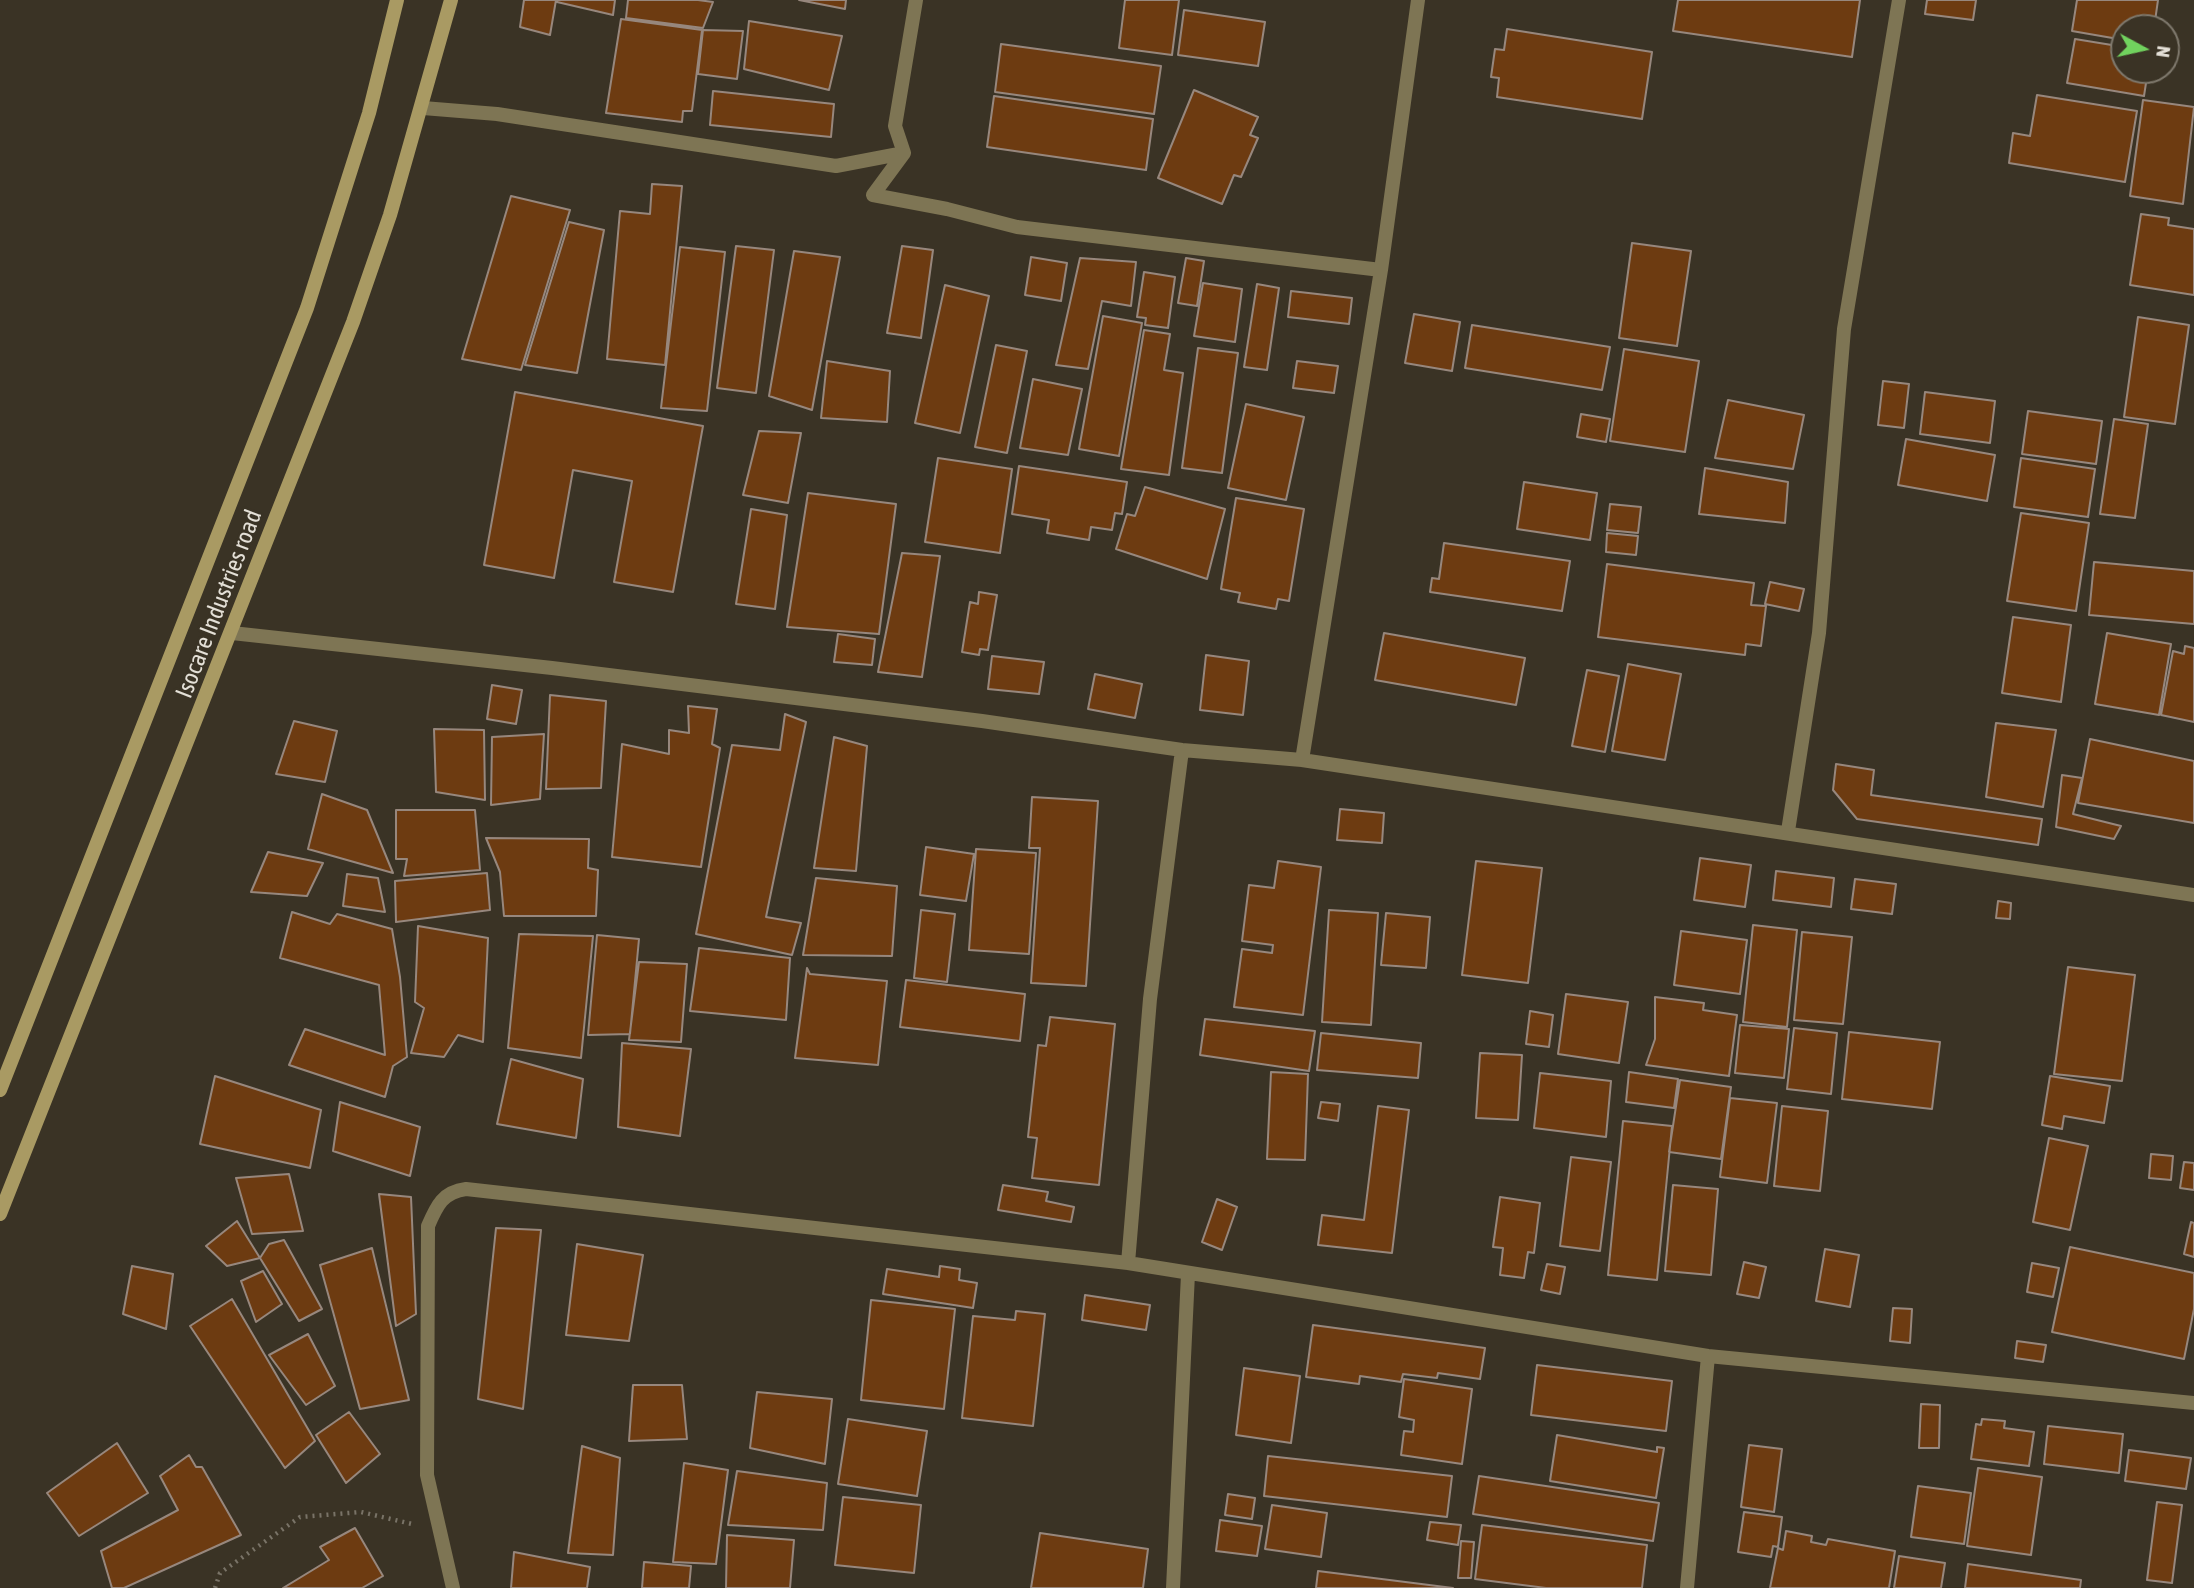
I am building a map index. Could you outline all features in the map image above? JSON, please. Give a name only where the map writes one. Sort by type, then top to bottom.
[{"type":"street","name":"Isocare Industries road","points":[[0,1090],[307,308],[369,113],[397,0]]},
{"type":"street","name":"Isocare Industries road","points":[[0,1214],[232,634],[353,322],[423,107],[451,0]]},
{"type":"street","points":[[904,153],[895,126],[916,0]]},
{"type":"street","points":[[1302,760],[1381,270],[1418,0]]},
{"type":"street","points":[[1788,831],[1819,634],[1844,329],[1899,0]]},
{"type":"street","points":[[423,107],[497,114],[836,166],[904,153]]},
{"type":"street","points":[[904,153],[873,195],[947,209],[1017,227],[1381,270]]},
{"type":"street","points":[[232,634],[580,671],[982,721],[1182,750],[1302,760],[1788,831],[2194,895]]},
{"type":"street","points":[[1128,1263],[1150,999],[1182,750]]},
{"type":"street","points":[[453,1588],[427,1475],[428,1226],[438,1204],[450,1191],[480,1191],[1128,1263],[1708,1356],[2194,1403]]},
{"type":"street","points":[[1173,1588],[1188,1274]]},
{"type":"street","points":[[1687,1588],[1708,1356]]},
{"type":"path","points":[[215,1588],[220,1573],[300,1517],[361,1512],[440,1531]]},
{"type":"building","points":[[524,0],[556,0],[550,35],[520,27]]},
{"type":"building","points":[[557,0],[615,0],[613,15]]},
{"type":"building","points":[[628,0],[713,2],[703,28],[626,18]]},
{"type":"building","points":[[799,0],[846,0],[845,9]]},
{"type":"building","points":[[1125,0],[1179,0],[1172,55],[1119,48]]},
{"type":"building","points":[[1678,0],[1860,0],[1852,57],[1673,31]]},
{"type":"building","points":[[1927,0],[1976,0],[1973,20],[1925,14]]},
{"type":"building","points":[[2077,0],[2158,0],[2156,14],[2110,14],[2110,38],[2072,31]]},
{"type":"building","points":[[1184,10],[1265,22],[1258,66],[1178,55]]},
{"type":"building","points":[[621,19],[702,30],[692,111],[683,111],[682,122],[606,113]]},
{"type":"building","points":[[749,21],[842,36],[829,90],[744,69]]},
{"type":"building","points":[[1507,29],[1652,52],[1642,119],[1497,97],[1499,78],[1491,77],[1495,49],[1504,50]]},
{"type":"building","points":[[703,30],[743,31],[737,79],[698,74]]},
{"type":"building","points":[[2075,39],[2110,45],[2110,84],[2146,84],[2144,96],[2067,83]]},
{"type":"building","points":[[1001,44],[1161,66],[1154,114],[995,92]]},
{"type":"building","points":[[1194,90],[1258,117],[1250,135],[1258,138],[1241,177],[1234,175],[1222,204],[1158,178]]},
{"type":"building","points":[[713,91],[834,104],[831,137],[710,125]]},
{"type":"building","points":[[2037,95],[2137,111],[2125,182],[2009,163],[2013,133],[2030,136]]},
{"type":"building","points":[[994,96],[1153,119],[1146,170],[987,147]]},
{"type":"building","points":[[2143,100],[2194,107],[2183,204],[2130,196]]},
{"type":"building","points":[[652,184],[682,186],[665,365],[607,359],[620,211],[650,214]]},
{"type":"building","points":[[511,196],[570,210],[521,370],[462,359]]},
{"type":"building","points":[[2141,214],[2169,218],[2168,225],[2194,229],[2194,295],[2130,285]]},
{"type":"building","points":[[569,222],[604,230],[577,373],[525,365]]},
{"type":"building","points":[[1632,243],[1691,251],[1677,346],[1619,338]]},
{"type":"building","points":[[736,246],[774,250],[756,393],[717,388]]},
{"type":"building","points":[[902,246],[933,250],[921,338],[887,333]]},
{"type":"building","points":[[680,247],[725,252],[707,411],[661,408]]},
{"type":"building","points":[[794,251],[840,257],[812,410],[769,396]]},
{"type":"building","points":[[1031,257],[1067,263],[1061,301],[1025,295]]},
{"type":"building","points":[[1080,258],[1136,262],[1131,306],[1102,301],[1088,369],[1056,365]]},
{"type":"building","points":[[1186,258],[1204,261],[1197,306],[1178,303]]},
{"type":"building","points":[[1144,272],[1175,277],[1168,328],[1145,325],[1146,318],[1137,317]]},
{"type":"building","points":[[1203,283],[1242,289],[1235,342],[1194,336]]},
{"type":"building","points":[[1257,284],[1279,288],[1267,370],[1244,367]]},
{"type":"building","points":[[945,285],[989,296],[960,433],[915,423]]},
{"type":"building","points":[[1291,291],[1352,298],[1349,324],[1288,317]]},
{"type":"building","points":[[1414,314],[1460,322],[1452,371],[1405,363]]},
{"type":"building","points":[[1103,316],[1142,323],[1119,456],[1079,449]]},
{"type":"building","points":[[2138,317],[2189,325],[2175,424],[2124,417]]},
{"type":"building","points":[[1472,325],[1610,347],[1602,390],[1465,368]]},
{"type":"building","points":[[1144,330],[1170,334],[1164,370],[1183,373],[1169,475],[1121,469]]},
{"type":"building","points":[[996,345],[1027,351],[1007,453],[975,447]]},
{"type":"building","points":[[1198,348],[1238,353],[1222,473],[1182,468]]},
{"type":"building","points":[[1624,349],[1699,361],[1685,452],[1610,441]]},
{"type":"building","points":[[827,361],[890,371],[887,422],[821,418]]},
{"type":"building","points":[[1297,361],[1338,366],[1334,393],[1293,388]]},
{"type":"building","points":[[1033,379],[1082,389],[1068,455],[1020,448]]},
{"type":"building","points":[[1883,381],[1909,384],[1904,428],[1878,425]]},
{"type":"building","points":[[515,392],[703,426],[673,592],[614,582],[632,481],[573,470],[554,578],[484,565]]},
{"type":"building","points":[[1925,392],[1995,401],[1990,443],[1920,434]]},
{"type":"building","points":[[1728,400],[1804,415],[1793,469],[1715,458]]},
{"type":"building","points":[[1246,404],[1304,417],[1286,500],[1228,488]]},
{"type":"building","points":[[2028,411],[2102,421],[2096,464],[2022,454]]},
{"type":"building","points":[[1581,414],[1610,419],[1606,442],[1577,437]]},
{"type":"building","points":[[2114,419],[2148,424],[2135,518],[2100,514]]},
{"type":"building","points":[[759,431],[801,433],[788,503],[743,495]]},
{"type":"building","points":[[1906,439],[1995,455],[1987,501],[1898,485]]},
{"type":"building","points":[[938,458],[1012,469],[1000,553],[925,542]]},
{"type":"building","points":[[2021,458],[2095,469],[2088,517],[2014,507]]},
{"type":"building","points":[[1019,466],[1127,482],[1122,514],[1115,513],[1112,530],[1091,527],[1089,540],[1047,533],[1049,520],[1012,514]]},
{"type":"building","points":[[1705,468],[1788,482],[1785,523],[1699,514]]},
{"type":"building","points":[[1524,482],[1597,493],[1590,540],[1517,529]]},
{"type":"building","points":[[1145,487],[1225,509],[1207,579],[1116,549],[1127,514],[1135,516]]},
{"type":"building","points":[[808,493],[896,504],[879,634],[787,627]]},
{"type":"building","points":[[1236,498],[1304,509],[1289,601],[1278,599],[1276,609],[1238,602],[1240,593],[1221,589]]},
{"type":"building","points":[[1610,504],[1641,507],[1638,533],[1607,530]]},
{"type":"building","points":[[751,509],[787,515],[775,609],[736,604]]},
{"type":"building","points":[[2021,513],[2089,523],[2076,611],[2007,601]]},
{"type":"building","points":[[1607,533],[1638,536],[1636,555],[1606,552]]},
{"type":"building","points":[[1444,543],[1570,561],[1562,611],[1430,592],[1432,578],[1439,579]]},
{"type":"building","points":[[902,553],[940,556],[922,677],[878,672]]},
{"type":"building","points":[[2094,562],[2194,571],[2194,624],[2089,615]]},
{"type":"building","points":[[1607,564],[1754,583],[1751,605],[1766,606],[1761,646],[1746,644],[1745,655],[1598,637]]},
{"type":"building","points":[[1770,582],[1804,589],[1799,611],[1765,604]]},
{"type":"building","points":[[979,592],[997,595],[988,650],[980,649],[979,655],[962,652],[970,602],[978,604]]},
{"type":"building","points":[[2013,617],[2071,625],[2061,702],[2002,693]]},
{"type":"building","points":[[1384,633],[1525,658],[1516,705],[1375,680]]},
{"type":"building","points":[[2107,633],[2171,644],[2159,715],[2095,704]]},
{"type":"building","points":[[838,634],[875,639],[872,665],[834,662]]},
{"type":"building","points":[[2185,646],[2194,648],[2194,722],[2161,715],[2173,651],[2184,654]]},
{"type":"building","points":[[1206,655],[1249,661],[1243,715],[1200,710]]},
{"type":"building","points":[[992,656],[1044,662],[1039,694],[988,689]]},
{"type":"building","points":[[1628,664],[1681,674],[1665,760],[1612,751]]},
{"type":"building","points":[[1587,670],[1619,676],[1605,752],[1572,746]]},
{"type":"building","points":[[1095,674],[1142,684],[1135,718],[1088,709]]},
{"type":"building","points":[[492,685],[522,690],[516,724],[487,719]]},
{"type":"building","points":[[550,695],[606,701],[601,788],[546,789]]},
{"type":"building","points":[[688,706],[717,709],[712,744],[720,748],[701,867],[612,857],[622,744],[669,754],[669,730],[689,733]]},
{"type":"building","points":[[785,714],[806,722],[766,917],[801,923],[792,955],[696,934],[732,745],[780,750]]},
{"type":"building","points":[[294,721],[337,731],[325,782],[276,774]]},
{"type":"building","points":[[1996,723],[2056,730],[2043,807],[1986,797]]},
{"type":"building","points":[[434,729],[484,730],[485,800],[436,792]]},
{"type":"building","points":[[544,734],[540,799],[491,805],[492,737]]},
{"type":"building","points":[[834,737],[867,746],[856,871],[814,868]]},
{"type":"building","points":[[2090,739],[2194,761],[2194,823],[2078,803]]},
{"type":"building","points":[[1836,764],[1874,770],[1871,795],[2042,819],[2038,845],[1857,819],[1833,790]]},
{"type":"building","points":[[2062,775],[2082,778],[2073,814],[2121,826],[2114,839],[2056,827]]},
{"type":"building","points":[[322,794],[367,810],[393,873],[308,849]]},
{"type":"building","points":[[1032,797],[1098,801],[1086,986],[1031,983],[1040,848],[1029,848]]},
{"type":"building","points":[[1340,809],[1384,813],[1382,843],[1337,840]]},
{"type":"building","points":[[396,810],[475,810],[480,870],[404,876],[407,859],[396,859]]},
{"type":"building","points":[[486,838],[589,839],[588,868],[598,870],[596,916],[504,916],[500,872]]},
{"type":"building","points":[[926,847],[974,854],[966,901],[920,895]]},
{"type":"building","points":[[976,849],[1036,853],[1029,954],[969,950]]},
{"type":"building","points":[[268,852],[323,863],[307,896],[251,892]]},
{"type":"building","points":[[1700,858],[1751,865],[1745,907],[1694,900]]},
{"type":"building","points":[[1278,861],[1321,867],[1303,1015],[1234,1007],[1242,949],[1272,953],[1273,945],[1242,941],[1249,885],[1274,888]]},
{"type":"building","points":[[1476,861],[1542,868],[1528,983],[1462,975]]},
{"type":"building","points":[[1776,871],[1834,878],[1831,907],[1773,900]]},
{"type":"building","points":[[487,873],[490,910],[396,922],[395,881]]},
{"type":"building","points":[[347,874],[378,878],[385,912],[343,906]]},
{"type":"building","points":[[816,878],[897,886],[892,956],[803,955]]},
{"type":"building","points":[[1855,879],[1896,884],[1892,914],[1851,909]]},
{"type":"building","points":[[1998,901],[2011,903],[2010,919],[1996,918]]},
{"type":"building","points":[[921,910],[955,914],[947,982],[914,978]]},
{"type":"building","points":[[1329,910],[1378,913],[1371,1025],[1322,1022]]},
{"type":"building","points":[[292,912],[330,924],[337,914],[392,929],[400,977],[407,1057],[393,1066],[385,1097],[289,1065],[305,1029],[385,1055],[379,985],[280,958]]},
{"type":"building","points":[[1386,913],[1430,917],[1426,968],[1381,965]]},
{"type":"building","points":[[1753,925],[1797,930],[1787,1027],[1743,1022]]},
{"type":"building","points":[[418,926],[488,938],[483,1042],[458,1035],[444,1057],[411,1053],[424,1008],[415,1002]]},
{"type":"building","points":[[1681,931],[1747,940],[1740,994],[1674,985]]},
{"type":"building","points":[[1802,932],[1852,937],[1843,1024],[1794,1020]]},
{"type":"building","points":[[519,934],[593,936],[581,1058],[508,1048]]},
{"type":"building","points":[[597,935],[639,939],[630,1034],[588,1035]]},
{"type":"building","points":[[699,948],[790,958],[786,1020],[690,1011]]},
{"type":"building","points":[[639,962],[687,964],[681,1042],[629,1040]]},
{"type":"building","points":[[2068,967],[2135,975],[2122,1081],[2054,1074]]},
{"type":"building","points":[[807,968],[810,974],[887,981],[878,1065],[795,1058]]},
{"type":"building","points":[[906,980],[1025,994],[1020,1041],[900,1027]]},
{"type":"building","points":[[1566,994],[1628,1002],[1619,1063],[1558,1054]]},
{"type":"building","points":[[1655,997],[1704,1003],[1703,1010],[1737,1015],[1729,1076],[1646,1065],[1655,1039]]},
{"type":"building","points":[[1530,1011],[1553,1015],[1549,1047],[1526,1044]]},
{"type":"building","points":[[1050,1017],[1115,1024],[1099,1185],[1032,1178],[1037,1138],[1028,1137],[1038,1045],[1046,1046]]},
{"type":"building","points":[[1205,1019],[1315,1031],[1309,1071],[1200,1055]]},
{"type":"building","points":[[1740,1025],[1789,1029],[1784,1078],[1735,1073]]},
{"type":"building","points":[[1794,1028],[1837,1033],[1831,1094],[1787,1089]]},
{"type":"building","points":[[1849,1032],[1940,1042],[1932,1109],[1842,1099]]},
{"type":"building","points":[[1321,1033],[1421,1043],[1418,1078],[1317,1070]]},
{"type":"building","points":[[622,1043],[691,1049],[680,1136],[618,1127]]},
{"type":"building","points":[[1480,1053],[1522,1055],[1518,1120],[1476,1118]]},
{"type":"building","points":[[511,1059],[583,1079],[576,1138],[497,1124]]},
{"type":"building","points":[[1271,1072],[1308,1074],[1305,1160],[1267,1159]]},
{"type":"building","points":[[1629,1072],[1678,1079],[1674,1108],[1626,1102]]},
{"type":"building","points":[[1540,1073],[1611,1081],[1606,1137],[1534,1128]]},
{"type":"building","points":[[215,1076],[321,1110],[310,1168],[200,1144]]},
{"type":"building","points":[[2050,1076],[2110,1086],[2104,1123],[2064,1116],[2062,1129],[2042,1125]]},
{"type":"building","points":[[1680,1080],[1731,1087],[1721,1159],[1669,1152]]},
{"type":"building","points":[[1730,1098],[1777,1103],[1767,1183],[1720,1177]]},
{"type":"building","points":[[340,1102],[420,1127],[410,1176],[333,1151]]},
{"type":"building","points":[[1321,1102],[1340,1104],[1338,1121],[1318,1118]]},
{"type":"building","points":[[1378,1106],[1409,1110],[1392,1253],[1318,1245],[1322,1215],[1364,1220]]},
{"type":"building","points":[[1782,1106],[1828,1111],[1820,1191],[1774,1186]]},
{"type":"building","points":[[1623,1121],[1672,1126],[1657,1280],[1608,1275]]},
{"type":"building","points":[[2049,1138],[2088,1146],[2070,1230],[2033,1222]]},
{"type":"building","points":[[2151,1154],[2173,1156],[2171,1180],[2149,1178]]},
{"type":"building","points":[[1571,1157],[1611,1162],[1600,1251],[1560,1246]]},
{"type":"building","points":[[2184,1162],[2194,1163],[2194,1190],[2180,1188]]},
{"type":"building","points":[[289,1174],[303,1231],[252,1234],[236,1178]]},
{"type":"building","points":[[1003,1185],[1048,1192],[1046,1201],[1074,1207],[1071,1222],[998,1210]]},
{"type":"building","points":[[1673,1185],[1718,1189],[1711,1275],[1665,1271]]},
{"type":"building","points":[[379,1194],[411,1197],[416,1314],[396,1326]]},
{"type":"building","points":[[1500,1197],[1540,1203],[1534,1253],[1528,1252],[1524,1278],[1500,1275],[1503,1248],[1493,1247]]},
{"type":"building","points":[[1217,1199],[1237,1207],[1222,1250],[1202,1242]]},
{"type":"building","points":[[237,1221],[260,1258],[227,1266],[206,1246]]},
{"type":"building","points":[[2191,1222],[2194,1223],[2194,1257],[2184,1254]]},
{"type":"building","points":[[496,1228],[541,1230],[523,1409],[478,1399]]},
{"type":"building","points":[[284,1240],[322,1309],[299,1321],[260,1258],[269,1244]]},
{"type":"building","points":[[577,1244],[643,1255],[629,1341],[566,1335]]},
{"type":"building","points":[[2070,1247],[2194,1273],[2194,1309],[2184,1359],[2052,1332]]},
{"type":"building","points":[[372,1248],[409,1400],[360,1409],[320,1265]]},
{"type":"building","points":[[1825,1249],[1859,1255],[1850,1307],[1816,1301]]},
{"type":"building","points":[[1744,1262],[1766,1267],[1759,1298],[1737,1294]]},
{"type":"building","points":[[2032,1263],[2059,1268],[2053,1297],[2027,1292]]},
{"type":"building","points":[[1547,1264],[1565,1267],[1560,1294],[1541,1290]]},
{"type":"building","points":[[132,1266],[173,1274],[166,1329],[123,1314]]},
{"type":"building","points":[[940,1266],[960,1269],[959,1280],[977,1283],[973,1308],[883,1294],[887,1269],[939,1277]]},
{"type":"building","points":[[263,1271],[282,1304],[256,1322],[241,1281]]},
{"type":"building","points":[[1085,1295],[1150,1305],[1146,1330],[1082,1320]]},
{"type":"building","points":[[232,1299],[315,1441],[285,1468],[190,1326]]},
{"type":"building","points":[[871,1300],[955,1309],[944,1409],[861,1400]]},
{"type":"building","points":[[1893,1308],[1912,1309],[1910,1343],[1890,1341]]},
{"type":"building","points":[[1016,1311],[1045,1314],[1033,1426],[962,1418],[973,1316],[1015,1320]]},
{"type":"building","points":[[1313,1325],[1485,1348],[1480,1379],[1438,1373],[1437,1378],[1403,1374],[1401,1382],[1360,1376],[1359,1384],[1306,1377]]},
{"type":"building","points":[[308,1334],[335,1386],[306,1405],[269,1355]]},
{"type":"building","points":[[2017,1341],[2046,1345],[2043,1362],[2015,1358]]},
{"type":"building","points":[[1537,1365],[1672,1381],[1666,1431],[1531,1415]]},
{"type":"building","points":[[1244,1368],[1300,1376],[1291,1443],[1236,1435]]},
{"type":"building","points":[[1404,1379],[1472,1389],[1462,1464],[1401,1455],[1404,1431],[1413,1432],[1414,1420],[1399,1417]]},
{"type":"building","points":[[633,1385],[682,1385],[687,1439],[629,1441]]},
{"type":"building","points":[[757,1392],[832,1399],[825,1464],[750,1448]]},
{"type":"building","points":[[1921,1404],[1940,1405],[1939,1448],[1919,1448]]},
{"type":"building","points":[[349,1412],[380,1454],[346,1483],[316,1435]]},
{"type":"building","points":[[848,1419],[927,1431],[917,1496],[838,1484]]},
{"type":"building","points":[[1982,1419],[2005,1421],[2004,1428],[2034,1432],[2029,1466],[1971,1459],[1976,1424],[1981,1425]]},
{"type":"building","points":[[2048,1426],[2123,1434],[2119,1473],[2044,1464]]},
{"type":"building","points":[[1557,1435],[1657,1452],[1657,1447],[1664,1448],[1656,1498],[1550,1481]]},
{"type":"building","points":[[117,1443],[148,1493],[79,1536],[47,1493]]},
{"type":"building","points":[[1749,1445],[1782,1449],[1774,1512],[1741,1507]]},
{"type":"building","points":[[582,1446],[620,1458],[613,1555],[568,1553]]},
{"type":"building","points":[[2129,1450],[2191,1458],[2186,1489],[2125,1481]]},
{"type":"building","points":[[189,1455],[196,1467],[202,1467],[241,1535],[124,1588],[112,1588],[101,1551],[178,1510],[160,1476]]},
{"type":"building","points":[[1268,1456],[1452,1476],[1447,1517],[1264,1496]]},
{"type":"building","points":[[684,1463],[728,1470],[716,1564],[673,1562]]},
{"type":"building","points":[[1978,1468],[2042,1477],[2031,1555],[1967,1546]]},
{"type":"building","points":[[737,1471],[827,1483],[823,1530],[728,1525]]},
{"type":"building","points":[[1479,1476],[1659,1503],[1653,1541],[1473,1514]]},
{"type":"building","points":[[1918,1486],[1971,1493],[1964,1544],[1911,1537]]},
{"type":"building","points":[[1228,1494],[1255,1498],[1252,1519],[1225,1515]]},
{"type":"building","points":[[843,1497],[921,1505],[914,1573],[835,1565]]},
{"type":"building","points":[[2157,1502],[2182,1505],[2172,1583],[2147,1580]]},
{"type":"building","points":[[1272,1505],[1327,1513],[1321,1557],[1265,1549]]},
{"type":"building","points":[[1744,1512],[1782,1517],[1778,1547],[1773,1546],[1771,1557],[1738,1552]]},
{"type":"building","points":[[1220,1520],[1262,1526],[1257,1556],[1216,1551]]},
{"type":"building","points":[[1430,1522],[1461,1525],[1458,1545],[1427,1540]]},
{"type":"building","points":[[1482,1525],[1647,1545],[1642,1588],[1546,1588],[1475,1579]]},
{"type":"building","points":[[355,1528],[383,1576],[362,1588],[283,1588],[329,1560],[320,1547]]},
{"type":"building","points":[[1786,1531],[1812,1536],[1811,1542],[1826,1545],[1828,1539],[1895,1551],[1889,1588],[1770,1588],[1778,1548],[1783,1550]]},
{"type":"building","points":[[1040,1533],[1148,1549],[1143,1588],[1031,1588]]},
{"type":"building","points":[[727,1535],[794,1540],[790,1588],[726,1588]]},
{"type":"building","points":[[1461,1541],[1474,1542],[1471,1578],[1458,1578]]},
{"type":"building","points":[[514,1552],[590,1567],[587,1588],[511,1588]]},
{"type":"building","points":[[1899,1556],[1945,1563],[1941,1588],[1894,1588]]},
{"type":"building","points":[[644,1562],[691,1566],[689,1588],[642,1588]]},
{"type":"building","points":[[1968,1564],[2081,1580],[2080,1588],[1965,1588]]},
{"type":"building","points":[[1318,1571],[1453,1588],[1316,1588]]}]
